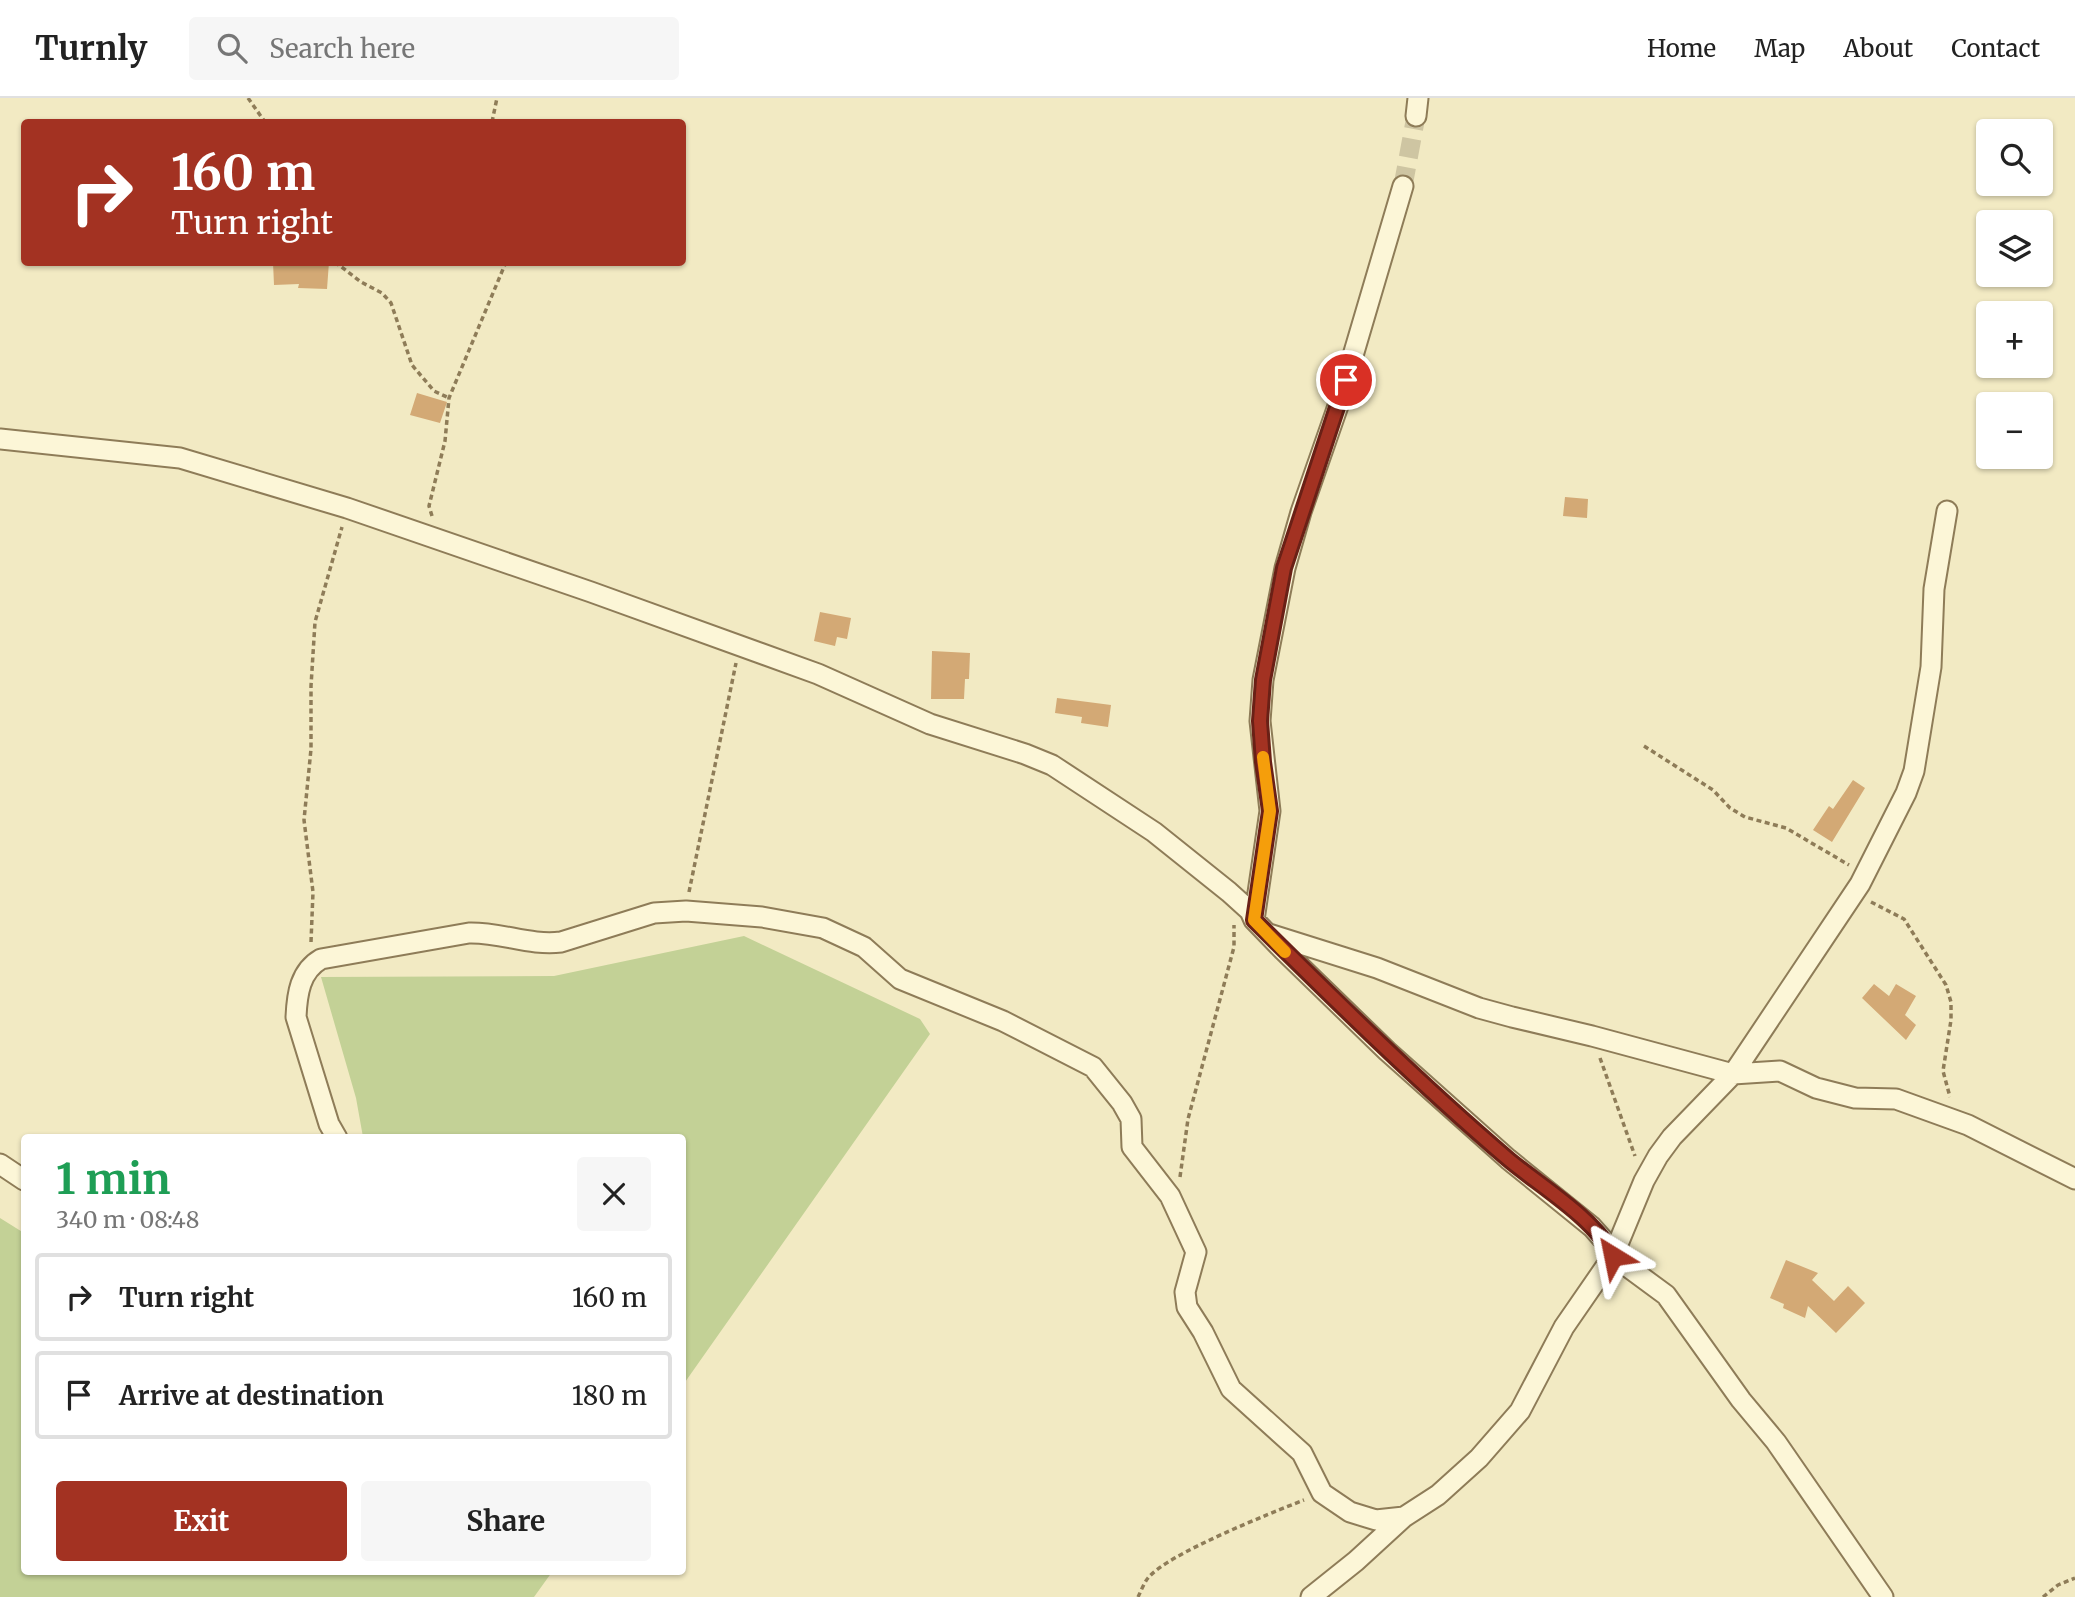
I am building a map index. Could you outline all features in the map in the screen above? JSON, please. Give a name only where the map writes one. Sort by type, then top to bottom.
[{"type":"street","points":[[1254,920],[1270,811],[1260,721],[1263,680],[1284,568],[1339,403],[1404,186]]},
{"type":"street","points":[[0,439],[180,458],[347,508],[818,674],[930,724],[1040,760],[1154,832],[1229,892],[1251,911],[1254,920],[1387,1051],[1508,1160],[1592,1227],[1607,1244],[1613,1256],[1666,1296],[1730,1385],[1776,1442],[1883,1597]]},
{"type":"street","points":[[1311,1597],[1404,1517],[1438,1495],[1469,1467],[1520,1411],[1564,1327],[1613,1256],[1644,1181],[1658,1156],[1672,1137],[1732,1074],[1854,894],[1906,793],[1914,771],[1931,667],[1934,589],[1947,510]]},
{"type":"street","points":[[335,1134],[329,1124],[296,1017],[301,983],[310,965],[328,958],[469,933],[547,944],[561,942],[654,913],[686,911],[762,917],[830,930],[864,947],[900,979],[1003,1021],[1093,1067],[1131,1119],[1132,1147],[1170,1196],[1196,1252],[1185,1292],[1187,1307],[1203,1332],[1231,1390],[1302,1453],[1322,1493],[1350,1512],[1376,1520],[1404,1517]]},
{"type":"street","points":[[1269,934],[1377,968],[1479,1008],[1732,1074],[1780,1071],[1793,1079],[1837,1094],[1854,1098],[1896,1100],[1968,1125],[2075,1179]]},
{"type":"street","points":[[0,1164],[21,1178]]},
{"type":"path","points":[[248,98],[263,119]]},
{"type":"path","points":[[493,119],[497,98]]},
{"type":"path","points":[[340,266],[361,282],[382,293],[391,303],[412,365],[434,391],[449,398]]},
{"type":"path","points":[[438,539],[429,506],[445,441],[449,398],[504,266]]},
{"type":"path","points":[[310,965],[313,892],[304,820],[311,749],[315,622],[347,508]]},
{"type":"path","points":[[686,911],[739,647]]},
{"type":"path","points":[[1644,746],[1713,790],[1730,808],[1745,817],[1786,828],[1865,874]]},
{"type":"path","points":[[1175,1206],[1188,1119],[1234,947],[1234,921],[1229,892]]},
{"type":"path","points":[[1854,894],[1904,919],[1946,985],[1951,1002],[1951,1020],[1944,1071],[1948,1094],[1968,1125]]},
{"type":"path","points":[[1592,1036],[1644,1181]]},
{"type":"path","points":[[1138,1597],[1149,1577],[1169,1561],[1269,1514],[1322,1493]]},
{"type":"path","points":[[2043,1597],[2058,1585],[2075,1578]]},
{"type":"green space","points":[[744,936],[920,1019],[930,1034],[686,1381],[686,1134],[362,1134],[356,1098],[321,977],[554,976]]},
{"type":"green space","points":[[0,1218],[21,1231],[21,1575],[550,1575],[534,1597],[0,1597]]},
{"type":"building","points":[[273,266],[329,266],[327,289],[298,288],[299,284],[274,285]]},
{"type":"building","points":[[417,393],[447,402],[440,423],[410,415]]},
{"type":"building","points":[[1565,497],[1588,499],[1587,518],[1563,516]]},
{"type":"building","points":[[820,612],[851,618],[847,639],[837,637],[835,646],[814,641]]},
{"type":"building","points":[[932,651],[970,653],[969,679],[965,679],[964,699],[931,699]]},
{"type":"building","points":[[1057,698],[1111,705],[1108,727],[1081,723],[1082,717],[1055,713]]},
{"type":"building","points":[[1853,780],[1865,788],[1832,842],[1813,830],[1829,806],[1833,809]]},
{"type":"building","points":[[1874,984],[1889,996],[1896,984],[1916,996],[1905,1015],[1916,1025],[1906,1040],[1862,998]]},
{"type":"building","points":[[1786,1260],[1818,1273],[1812,1280],[1834,1301],[1848,1286],[1865,1303],[1836,1333],[1808,1306],[1805,1318],[1783,1308],[1784,1304],[1770,1298]]},
{"type":"tunnel","points":[[1403,186],[1416,116]]},
{"type":"slow traffic","points":[[1263,757],[1270,811],[1254,920],[1285,952]]},
{"type":"route","points":[[1346,380],[1284,568],[1263,680],[1260,721],[1270,811],[1254,920],[1387,1051],[1508,1160],[1592,1227],[1607,1244],[1613,1256]]}]
